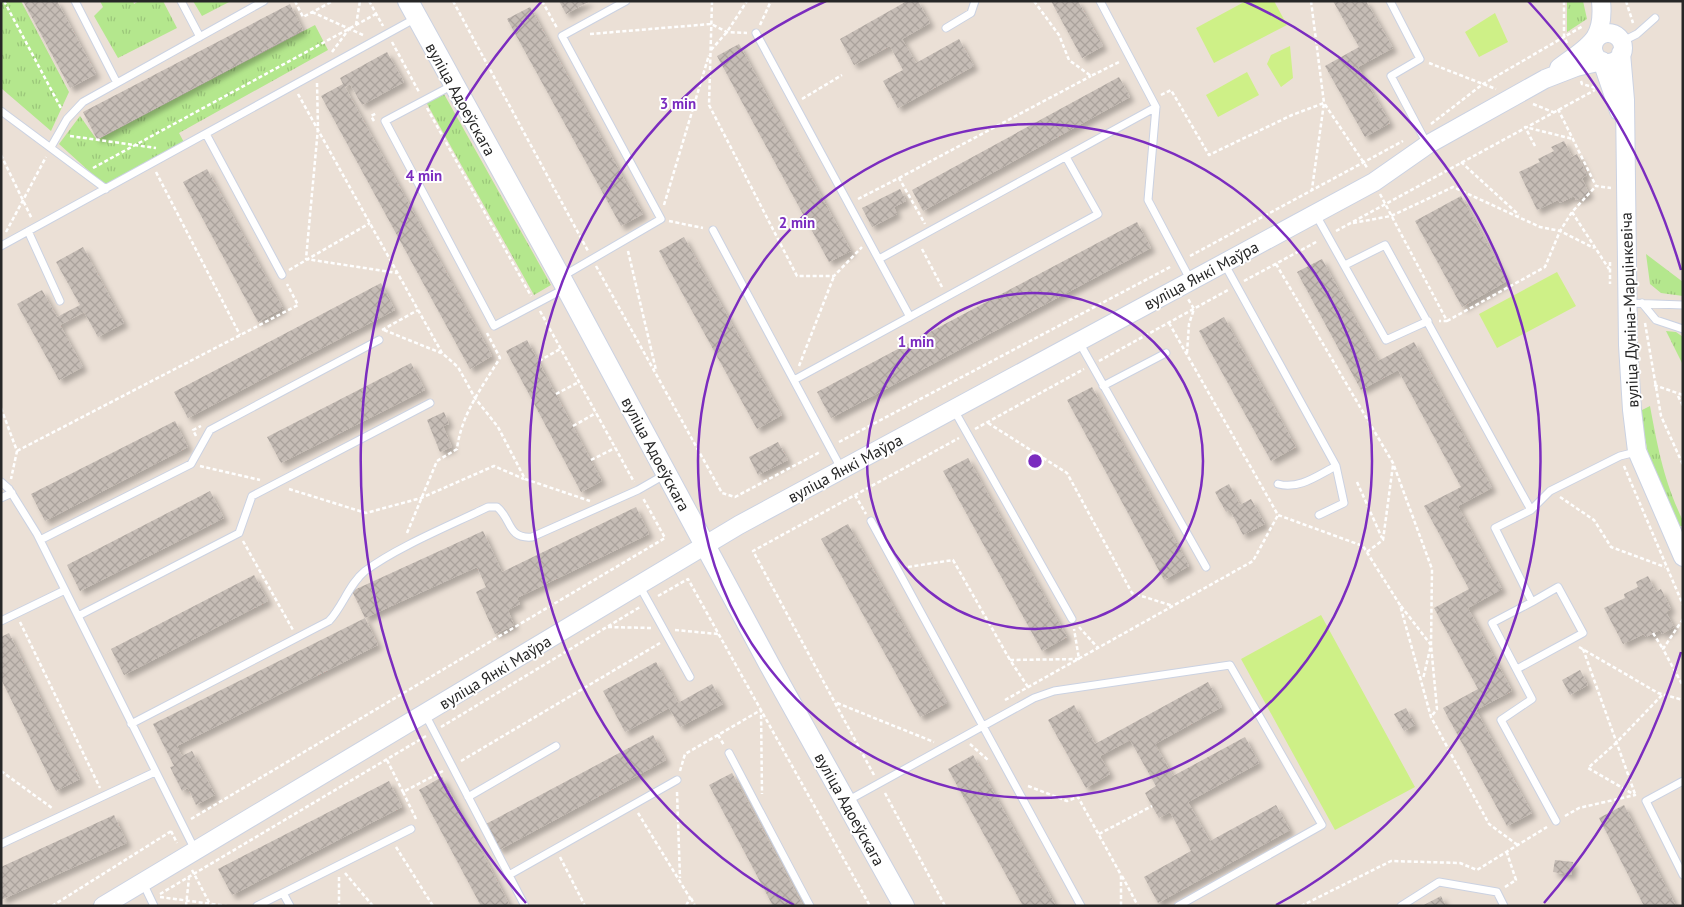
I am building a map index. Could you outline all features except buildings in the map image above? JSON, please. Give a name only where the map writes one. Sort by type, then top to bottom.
[{"type":"main road","name":"вуліца Адоеўскага","points":[[412,10],[904,906]]},
{"type":"street","points":[[1601,1],[1601,23],[1594,53],[1602,61],[1618,108],[1625,161]]},
{"type":"street","name":"вуліца Дуніна-Марцінкевіча","points":[[1605,1],[1621,48],[1625,100],[1625,161],[1635,303],[1632,410],[1637,451],[1683,557]]},
{"type":"street","points":[[1545,79],[1596,40],[1608,33],[1616,36],[1621,48],[1615,61],[1602,61]]},
{"type":"street","name":"вуліца Янкі Маўра","points":[[103,906],[705,545],[1374,182],[1424,138],[1545,79],[1576,67],[1602,61]]},
{"type":"lane","points":[[75,1],[118,83]]},
{"type":"lane","points":[[181,1],[200,37]]},
{"type":"lane","points":[[52,147],[67,119],[83,102],[264,1]]},
{"type":"lane","points":[[453,84],[384,121],[494,326],[536,304],[592,259],[660,219],[562,36],[626,1]]},
{"type":"lane","points":[[946,28],[971,13],[975,1]]},
{"type":"lane","points":[[1100,1],[1156,107],[1148,200],[1191,281]]},
{"type":"lane","points":[[1390,1],[1420,59],[1391,76],[1424,138]]},
{"type":"lane","points":[[1,246],[388,34],[412,10]]},
{"type":"lane","points":[[1621,48],[1655,18]]},
{"type":"lane","points":[[756,33],[910,317]]},
{"type":"lane","points":[[879,259],[1156,107]]},
{"type":"lane","points":[[1,111],[52,147],[106,189]]},
{"type":"lane","points":[[206,134],[282,275]]},
{"type":"lane","points":[[794,380],[1098,214],[1066,157]]},
{"type":"lane","points":[[1316,214],[1386,340],[1428,322]]},
{"type":"lane","points":[[713,230],[842,470]]},
{"type":"lane","points":[[28,231],[60,300]]},
{"type":"lane","points":[[1345,265],[1386,245],[1531,510]]},
{"type":"lane","points":[[1223,263],[1336,466],[1344,503],[1319,515]]},
{"type":"lane","points":[[1635,303],[1683,306]]},
{"type":"lane","points":[[1635,303],[1656,320],[1683,329]]},
{"type":"lane","points":[[40,540],[191,464],[210,430],[379,340]]},
{"type":"lane","points":[[1079,342],[1206,567]]},
{"type":"lane","points":[[1103,386],[1166,353]]},
{"type":"lane","points":[[78,616],[239,533],[252,496],[430,403]]},
{"type":"lane","points":[[954,409],[1072,619]]},
{"type":"lane","points":[[1532,602],[1495,528],[1531,510],[1550,491],[1620,456],[1637,451]]},
{"type":"lane","points":[[1278,484],[1287,487],[1299,484],[1336,466]]},
{"type":"lane","points":[[131,724],[329,621],[339,611],[356,581],[365,572],[400,551],[488,507],[497,507],[502,512],[513,533],[522,538],[532,537],[604,506],[666,474]]},
{"type":"lane","points":[[1,482],[10,491],[40,540],[195,850]]},
{"type":"lane","points":[[1,498],[10,491]]},
{"type":"lane","points":[[869,518],[1081,906]]},
{"type":"lane","points":[[638,585],[690,676]]},
{"type":"lane","points":[[1517,669],[1583,633],[1558,587],[1492,623],[1532,700],[1501,720],[1556,821]]},
{"type":"lane","points":[[1,621],[65,590]]},
{"type":"lane","points":[[846,802],[1034,698],[1054,691],[1230,665],[1322,825],[1178,906]]},
{"type":"lane","points":[[425,714],[525,906]]},
{"type":"lane","points":[[468,797],[556,746]]},
{"type":"lane","points":[[729,753],[810,906]]},
{"type":"lane","points":[[1,844],[155,772]]},
{"type":"lane","points":[[509,875],[677,780]]},
{"type":"lane","points":[[1683,781],[1646,801],[1683,875]]},
{"type":"lane","points":[[257,906],[410,829]]},
{"type":"lane","points":[[143,882],[154,906]]},
{"type":"lane","points":[[1401,906],[1439,882],[1497,892],[1504,906]]},
{"type":"lane","points":[[283,893],[290,906]]},
{"type":"path","points":[[4,1],[67,119]]},
{"type":"path","points":[[295,1],[303,17],[333,1]]},
{"type":"path","points":[[356,25],[360,1]]},
{"type":"path","points":[[52,906],[181,825],[665,538],[369,1]]},
{"type":"path","points":[[453,1],[592,259],[722,493],[735,497],[1181,261],[1312,189],[1364,162],[1424,138],[1483,84],[1590,22]]},
{"type":"path","points":[[712,1],[709,105],[797,276],[834,276]]},
{"type":"path","points":[[713,230],[660,219],[710,50],[727,32],[747,1]]},
{"type":"path","points":[[540,2],[562,36],[711,24],[727,32],[756,33],[771,1]]},
{"type":"path","points":[[1034,1],[1059,35],[1069,60],[1091,76]]},
{"type":"path","points":[[1311,1],[1324,103],[1312,189]]},
{"type":"path","points":[[312,12],[374,41]]},
{"type":"path","points":[[85,172],[376,14]]},
{"type":"path","points":[[306,259],[318,128],[317,74],[349,29]]},
{"type":"path","points":[[849,204],[1129,56]]},
{"type":"path","points":[[1420,59],[1553,112]]},
{"type":"path","points":[[794,103],[842,75]]},
{"type":"path","points":[[294,87],[442,353]]},
{"type":"path","points":[[946,906],[753,551],[1598,88]]},
{"type":"path","points":[[1152,99],[1171,90],[1209,155],[1292,115],[1324,103]]},
{"type":"path","points":[[411,96],[419,92]]},
{"type":"path","points":[[1324,103],[1364,162],[1447,322]]},
{"type":"path","points":[[1558,109],[1596,186]]},
{"type":"path","points":[[376,124],[372,116],[379,112]]},
{"type":"path","points":[[1525,127],[1572,139]]},
{"type":"path","points":[[1525,127],[1535,146]]},
{"type":"path","points":[[58,134],[176,151]]},
{"type":"path","points":[[6,232],[52,147]]},
{"type":"path","points":[[1,155],[36,227]]},
{"type":"path","points":[[1461,162],[1521,217]]},
{"type":"path","points":[[152,164],[240,335]]},
{"type":"path","points":[[899,178],[929,232]]},
{"type":"path","points":[[1596,186],[1614,188]]},
{"type":"path","points":[[1428,322],[1447,322],[1546,267],[1560,231],[1572,212],[1596,186]]},
{"type":"path","points":[[1349,224],[1392,216],[1453,187],[1549,230],[1560,231],[1594,248]]},
{"type":"path","points":[[1572,212],[1610,270]]},
{"type":"path","points":[[16,451],[298,305],[282,275],[306,259],[370,223]]},
{"type":"path","points":[[625,240],[656,373]]},
{"type":"path","points":[[794,380],[834,276],[868,241]]},
{"type":"path","points":[[922,249],[947,297]]},
{"type":"path","points":[[306,259],[397,273]]},
{"type":"path","points":[[1276,264],[1393,464],[1432,569],[1431,645],[1437,709],[1431,718]]},
{"type":"path","points":[[1187,355],[1189,324],[1194,309]]},
{"type":"path","points":[[1168,323],[1278,515],[1363,546],[1400,605],[1431,645]]},
{"type":"path","points":[[382,329],[442,353],[458,367],[475,398],[498,427],[525,479]]},
{"type":"path","points":[[400,551],[436,461],[457,449],[459,430],[475,398],[500,358],[486,332]]},
{"type":"path","points":[[539,361],[560,348]]},
{"type":"path","points":[[556,394],[579,382]]},
{"type":"path","points":[[1654,385],[1683,396]]},
{"type":"path","points":[[1678,395],[1683,406]]},
{"type":"path","points":[[1,408],[16,451],[10,491]]},
{"type":"path","points":[[573,426],[596,413]]},
{"type":"path","points":[[987,422],[1067,473],[1132,593],[1173,606]]},
{"type":"path","points":[[591,460],[615,448]]},
{"type":"path","points":[[1678,454],[1683,456]]},
{"type":"path","points":[[191,464],[274,484],[366,513],[421,498],[494,466],[525,479],[604,506]]},
{"type":"path","points":[[1367,552],[1383,540],[1393,464]]},
{"type":"path","points":[[1357,482],[1383,540]]},
{"type":"path","points":[[1550,491],[1594,520],[1611,547],[1665,567]]},
{"type":"path","points":[[855,495],[869,518]]},
{"type":"path","points":[[1003,702],[1253,561],[1278,515]]},
{"type":"path","points":[[239,533],[297,638]]},
{"type":"path","points":[[897,569],[953,560],[1034,698]]},
{"type":"path","points":[[228,906],[156,896],[688,579],[870,906]]},
{"type":"path","points":[[1400,605],[1431,718],[1489,824],[1519,846]]},
{"type":"path","points":[[1072,619],[1098,648]]},
{"type":"path","points":[[1072,619],[1079,659]]},
{"type":"path","points":[[1663,649],[1683,619]]},
{"type":"path","points":[[22,627],[101,791]]},
{"type":"path","points":[[1653,633],[1683,686]]},
{"type":"path","points":[[403,792],[452,766],[668,638]]},
{"type":"path","points":[[1569,641],[1663,694],[1683,700]]},
{"type":"path","points":[[1422,682],[1431,645]]},
{"type":"path","points":[[1584,649],[1635,795]]},
{"type":"path","points":[[1010,660],[1079,659]]},
{"type":"path","points":[[1646,801],[1588,768],[1616,743],[1663,694]]},
{"type":"path","points":[[835,703],[934,742],[948,734],[963,738],[992,762]]},
{"type":"path","points":[[680,878],[677,780],[685,754],[761,710]]},
{"type":"path","points":[[761,710],[763,818]]},
{"type":"path","points":[[386,760],[419,825],[410,829]]},
{"type":"path","points":[[1,771],[38,800],[64,815]]},
{"type":"path","points":[[1013,780],[1067,801],[1078,797],[1138,906]]},
{"type":"path","points":[[1301,906],[1391,861],[1460,863],[1476,870],[1519,846],[1579,808],[1635,795]]},
{"type":"path","points":[[632,805],[680,878],[695,906]]},
{"type":"path","points":[[1099,834],[1152,806]]},
{"type":"path","points":[[391,839],[433,906]]},
{"type":"path","points":[[556,849],[585,906]]},
{"type":"path","points":[[1497,892],[1516,880],[1506,853]]},
{"type":"path","points":[[338,865],[339,906]]},
{"type":"path","points":[[338,865],[373,906]]},
{"type":"path","points":[[1121,875],[1121,906]]},
{"type":"path","points":[[186,906],[189,878]]},
{"type":"path","points":[[686,906],[690,898]]},
{"type":"green space","points":[[1,1],[21,1],[69,92],[51,131],[1,88]]},
{"type":"green space","points":[[100,1],[133,1],[134,4],[139,1],[163,1],[177,28],[118,58],[94,16],[103,7]]},
{"type":"green space","points":[[193,1],[231,1],[202,16]]},
{"type":"green space","points":[[1246,1],[1274,1],[1287,25],[1214,63],[1196,28]]},
{"type":"green space","points":[[1567,1],[1583,1],[1587,19],[1567,32]]},
{"type":"green space","points":[[1495,13],[1508,42],[1479,57],[1465,32]]},
{"type":"green space","points":[[315,25],[328,50],[179,133],[186,146],[109,189],[59,144],[80,116],[97,140]]},
{"type":"green space","points":[[1290,46],[1293,78],[1281,87],[1267,64],[1271,55]]},
{"type":"green space","points":[[1247,72],[1259,95],[1218,117],[1206,95]]},
{"type":"green space","points":[[444,94],[551,285],[534,295],[426,102]]},
{"type":"green space","points":[[1646,254],[1683,282],[1683,296],[1661,293],[1650,284]]},
{"type":"green space","points":[[1557,272],[1576,306],[1497,348],[1479,314]]},
{"type":"green space","points":[[1666,331],[1676,332],[1683,337],[1683,365]]},
{"type":"green space","points":[[1650,406],[1662,465],[1683,521],[1683,526],[1673,526],[1649,459],[1640,411]]},
{"type":"green space","points":[[1321,615],[1415,787],[1335,830],[1241,659]]}]
